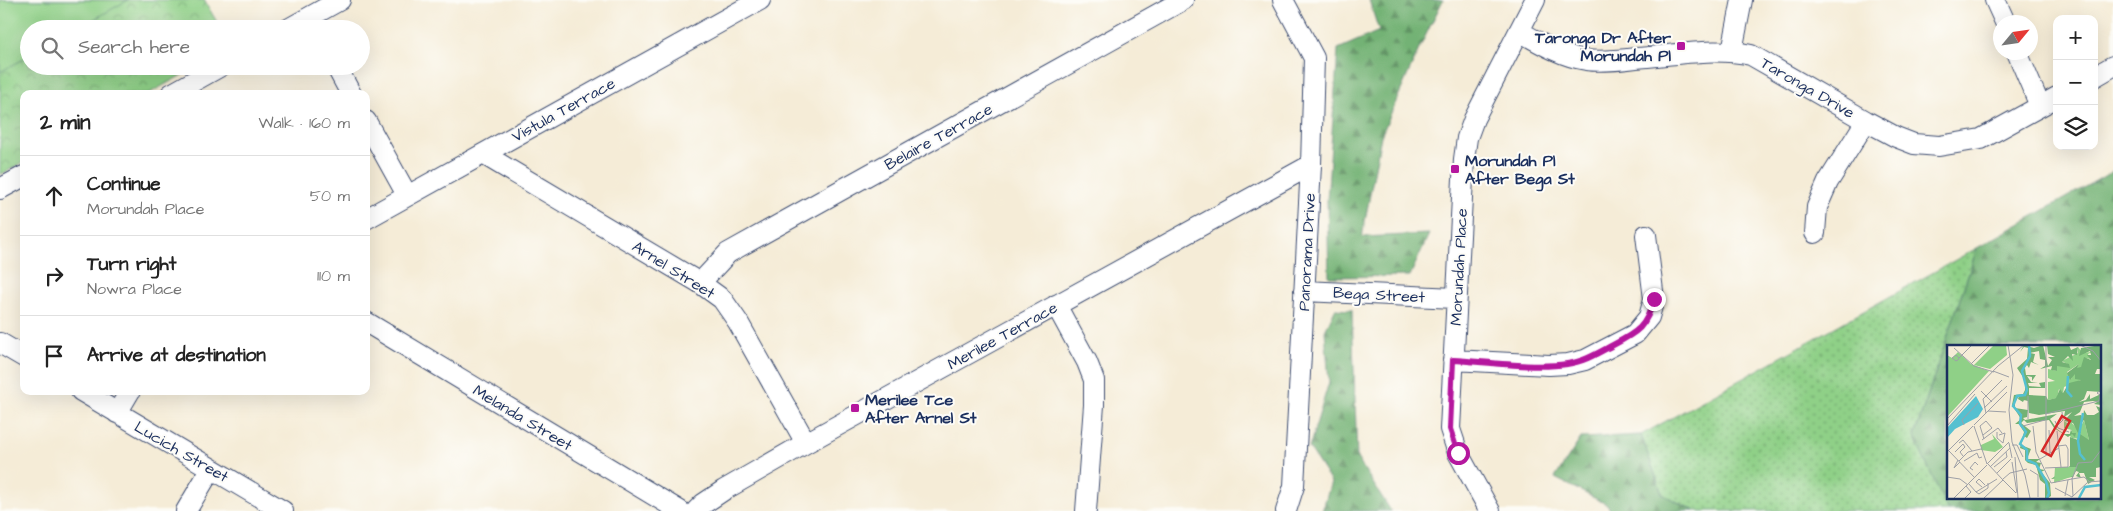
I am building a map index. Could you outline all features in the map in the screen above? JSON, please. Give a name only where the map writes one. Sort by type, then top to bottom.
[{"type":"street","points":[[316,20],[340,0]]},
{"type":"street","name":"Vistula Terrace","points":[[370,217],[760,0]]},
{"type":"street","name":"Belaire Terrace","points":[[700,283],[728,253],[1183,0]]},
{"type":"street","name":"Panorama Drive","points":[[1283,0],[1314,58],[1311,165],[1294,486],[1286,511]]},
{"type":"street","name":"Morundah Place","points":[[1490,511],[1452,440],[1450,418],[1464,159],[1467,138],[1474,119],[1535,0]]},
{"type":"street","points":[[1732,51],[1742,0]]},
{"type":"street","points":[[1995,0],[2002,15]]},
{"type":"street","name":"Taronga Drive","points":[[1519,31],[1562,54],[1586,60],[1610,61],[1713,51],[1732,51],[1751,55],[1866,121],[1914,144],[1939,146],[1981,139],[2049,102]]},
{"type":"street","points":[[2022,60],[2049,102]]},
{"type":"street","points":[[2098,75],[2113,66]]},
{"type":"street","points":[[178,90],[205,75]]},
{"type":"street","points":[[341,75],[349,90]]},
{"type":"street","points":[[1815,233],[1817,207],[1828,182],[1866,121]]},
{"type":"street","points":[[370,128],[407,196]]},
{"type":"street","name":"Arnel Street","points":[[483,154],[700,283],[722,299],[735,316],[806,443]]},
{"type":"street","name":"Merilee Terrace","points":[[696,511],[702,504],[724,490],[806,443],[1311,165]]},
{"type":"street","points":[[0,189],[20,178]]},
{"type":"street","points":[[1453,360],[1549,365],[1568,364],[1584,360],[1635,334],[1649,317],[1654,299],[1646,235]]},
{"type":"street","name":"Bega Street","points":[[1304,291],[1455,298]]},
{"type":"street","points":[[1056,305],[1083,354],[1094,380],[1094,405],[1086,511]]},
{"type":"street","name":"Melanda Street","points":[[370,324],[680,511]]},
{"type":"street","points":[[0,343],[20,355]]},
{"type":"street","name":"Lucich Street","points":[[88,395],[283,511]]},
{"type":"street","points":[[117,413],[128,395]]},
{"type":"street","points":[[186,511],[212,469]]},
{"type":"green space","points":[[0,0],[204,0],[216,20],[20,20],[20,75],[182,75],[155,90],[20,90],[20,164],[0,175]]},
{"type":"green space","points":[[0,0],[128,0],[93,20],[20,20],[20,61],[0,72]]},
{"type":"green space","points":[[1369,0],[1443,0],[1419,49],[1381,136],[1362,237],[1429,234],[1410,276],[1329,277],[1327,200],[1338,49],[1379,31]]},
{"type":"green space","points":[[2113,171],[2113,511],[1948,511],[1914,437],[1977,248]]},
{"type":"green space","points":[[1977,248],[1914,436],[1948,511],[1695,511],[1662,494],[1641,435]]},
{"type":"green space","points":[[1335,309],[1352,310],[1357,458],[1391,511],[1322,511],[1331,482],[1309,448],[1329,382],[1325,331]]},
{"type":"green space","points":[[1641,435],[1662,494],[1695,511],[1610,511],[1608,505],[1555,478],[1581,438]]},
{"type":"place","name":"Taronga Dr After Morundah Pl","points":[[1681,46]]},
{"type":"place","name":"Morundah Pl After Bega St","points":[[1455,169]]},
{"type":"place","name":"Merilee Tce After Arnel St","points":[[855,408]]},
{"type":"route","points":[[1458,453],[1452,440],[1450,429],[1453,360],[1549,365],[1568,364],[1584,360],[1635,334],[1649,317],[1654,299]]}]
